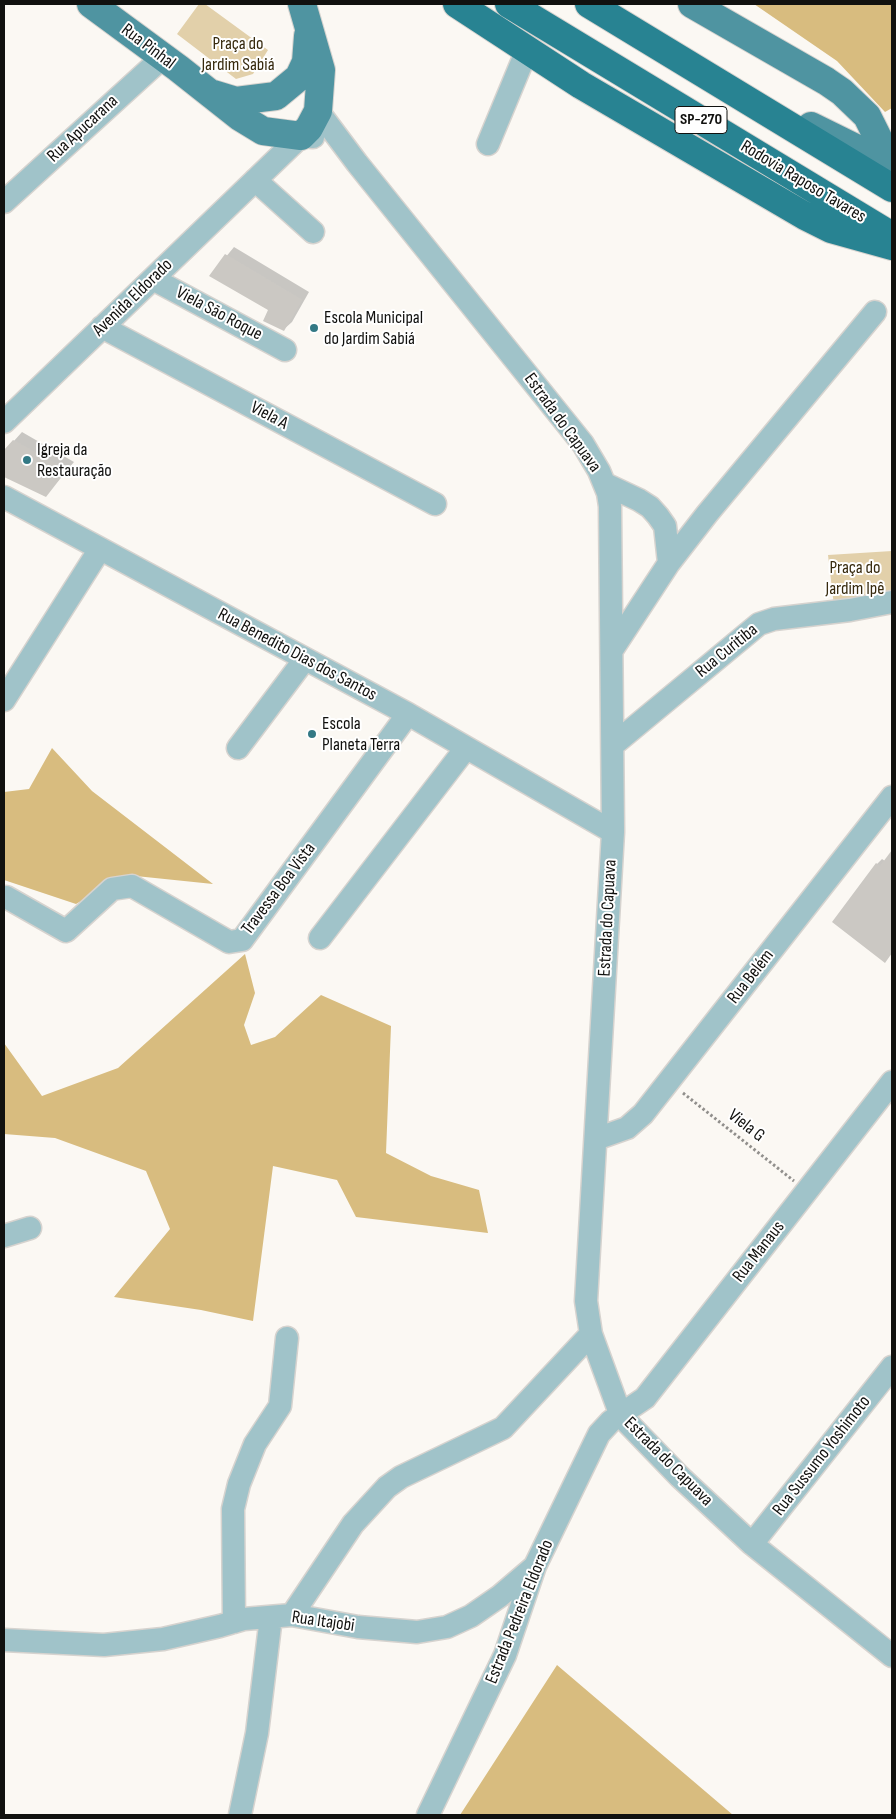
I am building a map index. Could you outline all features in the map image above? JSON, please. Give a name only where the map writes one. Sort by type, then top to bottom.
[{"type":"highway","points":[[457,4],[581,85],[805,216],[831,229],[892,246]]},
{"type":"highway","name":"Rodovia Raposo Tavares","points":[[509,4],[892,236]]},
{"type":"highway","name":"SP-270","points":[[589,4],[892,188]]},
{"type":"main road","name":"Rua Pinhal","points":[[91,4],[240,118],[263,131]]},
{"type":"main road","points":[[692,4],[842,92],[867,116],[892,166]]},
{"type":"main road","points":[[304,14],[321,70],[319,99],[309,128],[301,136],[263,131],[276,96],[299,77],[306,62],[308,47],[304,14]]},
{"type":"main road","points":[[702,73],[892,166]]},
{"type":"main road","points":[[205,91],[236,101],[276,96],[319,99]]},
{"type":"street","points":[[488,144],[527,50]]},
{"type":"street","name":"Rua Apucarana","points":[[4,202],[141,75],[162,58]]},
{"type":"street","name":"Estrada do Capuava","points":[[319,99],[341,142],[582,444],[599,471],[610,506],[613,832],[586,1302],[591,1334],[621,1416],[680,1477],[752,1544],[891,1653]]},
{"type":"street","points":[[263,131],[258,177],[313,232]]},
{"type":"street","points":[[301,136],[341,142]]},
{"type":"street","name":"Avenida Eldorado","points":[[4,422],[301,136]]},
{"type":"street","name":"Viela São Roque","points":[[153,279],[285,350]]},
{"type":"street","points":[[612,650],[669,563],[707,514],[875,312]]},
{"type":"street","name":"Viela A","points":[[102,327],[435,504]]},
{"type":"street","points":[[604,484],[639,500],[658,516],[664,526],[669,563]]},
{"type":"street","name":"Rua Benedito Dias dos Santos","points":[[4,497],[408,714],[613,832]]},
{"type":"street","points":[[4,700],[100,549]]},
{"type":"street","name":"Rua Curitiba","points":[[613,745],[759,624],[774,619],[850,610],[892,602]]},
{"type":"street","points":[[238,748],[305,659]]},
{"type":"street","name":"Travessa Boa Vista","points":[[6,897],[66,931],[112,889],[132,886],[229,942],[242,940],[408,714]]},
{"type":"street","points":[[320,938],[466,748]]},
{"type":"street","name":"Rua Belém","points":[[596,1139],[627,1128],[637,1121],[892,797]]},
{"type":"street","name":"Rua Manaus","points":[[621,1416],[645,1398],[892,1082]]},
{"type":"street","points":[[4,1236],[30,1228]]},
{"type":"street","points":[[240,1815],[282,1616],[353,1524],[387,1487],[401,1477],[503,1428],[591,1334]]},
{"type":"street","points":[[234,1622],[233,1509],[239,1484],[255,1444],[280,1406],[287,1338]]},
{"type":"street","name":"Rua Sussumo Yoshimoto","points":[[752,1544],[892,1367]]},
{"type":"street","name":"Estrada Pedreira Eldorado","points":[[428,1815],[505,1655],[535,1566],[599,1434],[611,1421],[621,1416]]},
{"type":"street","name":"Rua Itajobi","points":[[4,1640],[104,1645],[163,1638],[244,1619],[282,1616],[358,1627],[417,1632],[447,1627],[471,1616],[493,1601],[535,1566]]},
{"type":"path","name":"Viela G","points":[[669,1082],[807,1191]]},
{"type":"green space","name":"Praça do Jardim Sabiá","points":[[199,4],[205,4],[268,50],[253,74],[236,79],[177,34]]},
{"type":"green space","name":"Praça do Jardim Ipê","points":[[892,551],[892,596],[834,606],[828,555]]},
{"type":"shaded area","points":[[754,4],[892,4],[892,108],[885,112],[837,61]]},
{"type":"shaded area","points":[[52,748],[92,791],[213,884],[126,875],[76,904],[4,880],[4,792],[29,789]]},
{"type":"shaded area","points":[[245,954],[255,993],[244,1025],[251,1045],[275,1037],[321,995],[391,1026],[386,1153],[431,1176],[479,1190],[488,1233],[356,1217],[337,1180],[273,1166],[253,1321],[201,1310],[114,1297],[170,1229],[146,1171],[55,1138],[4,1134],[4,1043],[42,1096],[118,1068]]},
{"type":"shaded area","points":[[557,1665],[733,1815],[460,1815]]},
{"type":"building","points":[[225,254],[302,300],[284,331],[263,321],[268,310],[209,276]]},
{"type":"building","name":"Igreja da Restauração","points":[[13,440],[67,470],[46,497],[4,477],[4,450]]},
{"type":"building","points":[[892,850],[892,953],[885,963],[832,922],[876,863],[880,866]]},
{"type":"place","name":"Escola Municipal do Jardim Sabiá","points":[[314,328]]},
{"type":"place","name":"Igreja da Restauração","points":[[27,460]]},
{"type":"place","name":"Escola Planeta Terra","points":[[312,734]]}]
